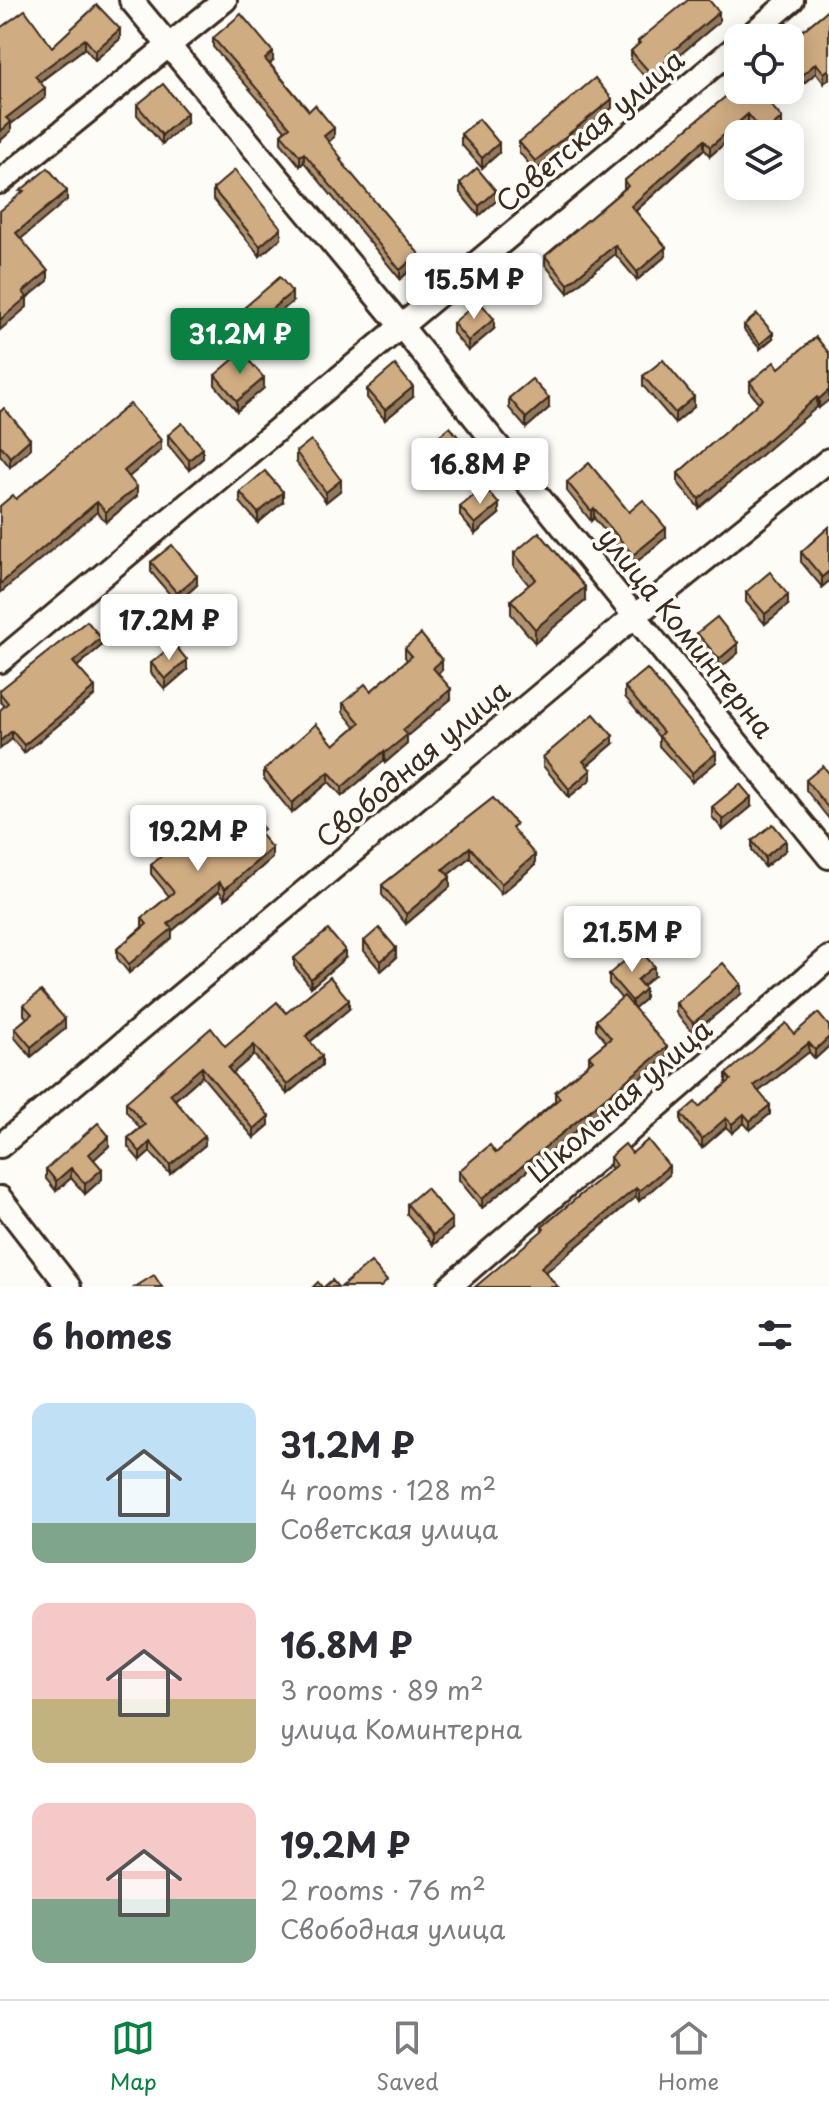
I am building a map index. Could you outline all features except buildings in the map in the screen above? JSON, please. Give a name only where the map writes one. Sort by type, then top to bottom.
[{"type":"street","name":"улица Коминтерна","points":[[131,0],[401,326],[829,857]]},
{"type":"street","points":[[0,182],[225,0]]},
{"type":"street","points":[[764,24],[792,0]]},
{"type":"street","name":"Советская улица","points":[[0,661],[724,57]]},
{"type":"street","name":"Свободная улица","points":[[0,1146],[636,615],[829,460]]},
{"type":"street","name":"Школьная улица","points":[[449,1287],[829,958]]},
{"type":"street","points":[[0,1198],[69,1287]]}]
